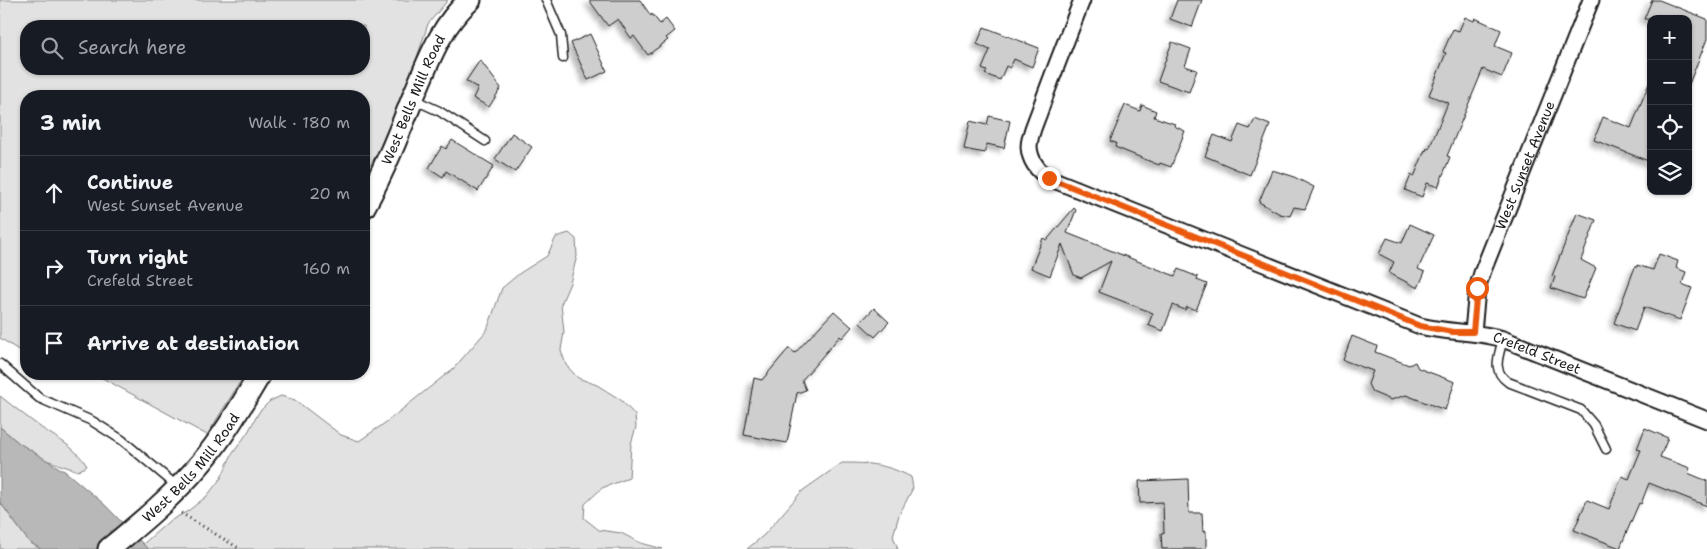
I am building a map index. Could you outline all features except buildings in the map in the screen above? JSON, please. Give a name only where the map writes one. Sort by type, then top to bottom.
[{"type":"street","name":"West Bells Mill Road","points":[[370,196],[383,171],[441,34],[470,0]]},
{"type":"street","name":"Crefeld Street","points":[[1082,0],[1030,138],[1030,153],[1033,162],[1042,174],[1420,326],[1453,332],[1473,332],[1503,339],[1707,420]]},
{"type":"street","name":"West Sunset Avenue","points":[[1473,332],[1477,288],[1482,273],[1590,0]]},
{"type":"street","name":"West Bells Mill Road","points":[[109,549],[165,509],[172,481],[210,451],[256,380]]},
{"type":"lane","points":[[546,0],[561,35],[563,58]]},
{"type":"lane","points":[[413,99],[439,111],[485,140]]},
{"type":"lane","points":[[1503,339],[1498,364],[1498,371],[1501,377],[1508,382],[1581,410],[1594,425],[1606,449]]},
{"type":"lane","points":[[0,364],[39,398],[92,421],[122,440],[172,481]]},
{"type":"path","points":[[165,509],[187,518],[240,549]]},
{"type":"shaded area","points":[[0,0],[448,0],[428,24],[405,94],[370,165],[370,90],[20,90],[20,351],[0,338]]},
{"type":"shaded area","points":[[569,233],[576,239],[577,256],[570,283],[561,304],[564,332],[561,350],[566,365],[578,378],[597,385],[621,400],[635,415],[636,427],[631,444],[629,478],[602,488],[585,504],[584,518],[599,530],[621,533],[641,543],[663,549],[148,549],[143,544],[168,522],[188,511],[207,496],[221,478],[231,456],[259,412],[270,401],[281,396],[295,400],[341,435],[359,441],[385,423],[454,368],[487,330],[502,288],[520,273],[547,256],[556,237]]},
{"type":"shaded area","points":[[106,380],[241,380],[207,435]]},
{"type":"shaded area","points":[[0,396],[67,445],[78,454],[87,466],[78,471],[46,460],[19,443],[0,427]]},
{"type":"shaded area","points":[[0,427],[19,443],[66,472],[104,504],[148,549],[41,549],[29,542],[0,502]]},
{"type":"shaded area","points":[[842,463],[877,465],[893,469],[911,477],[913,488],[899,515],[893,536],[898,549],[747,549],[764,535],[802,491]]},
{"type":"shaded area","points":[[0,502],[29,542],[41,549],[0,549]]},
{"type":"route","points":[[1049,178],[1420,326],[1453,332],[1473,332],[1477,288]]}]
